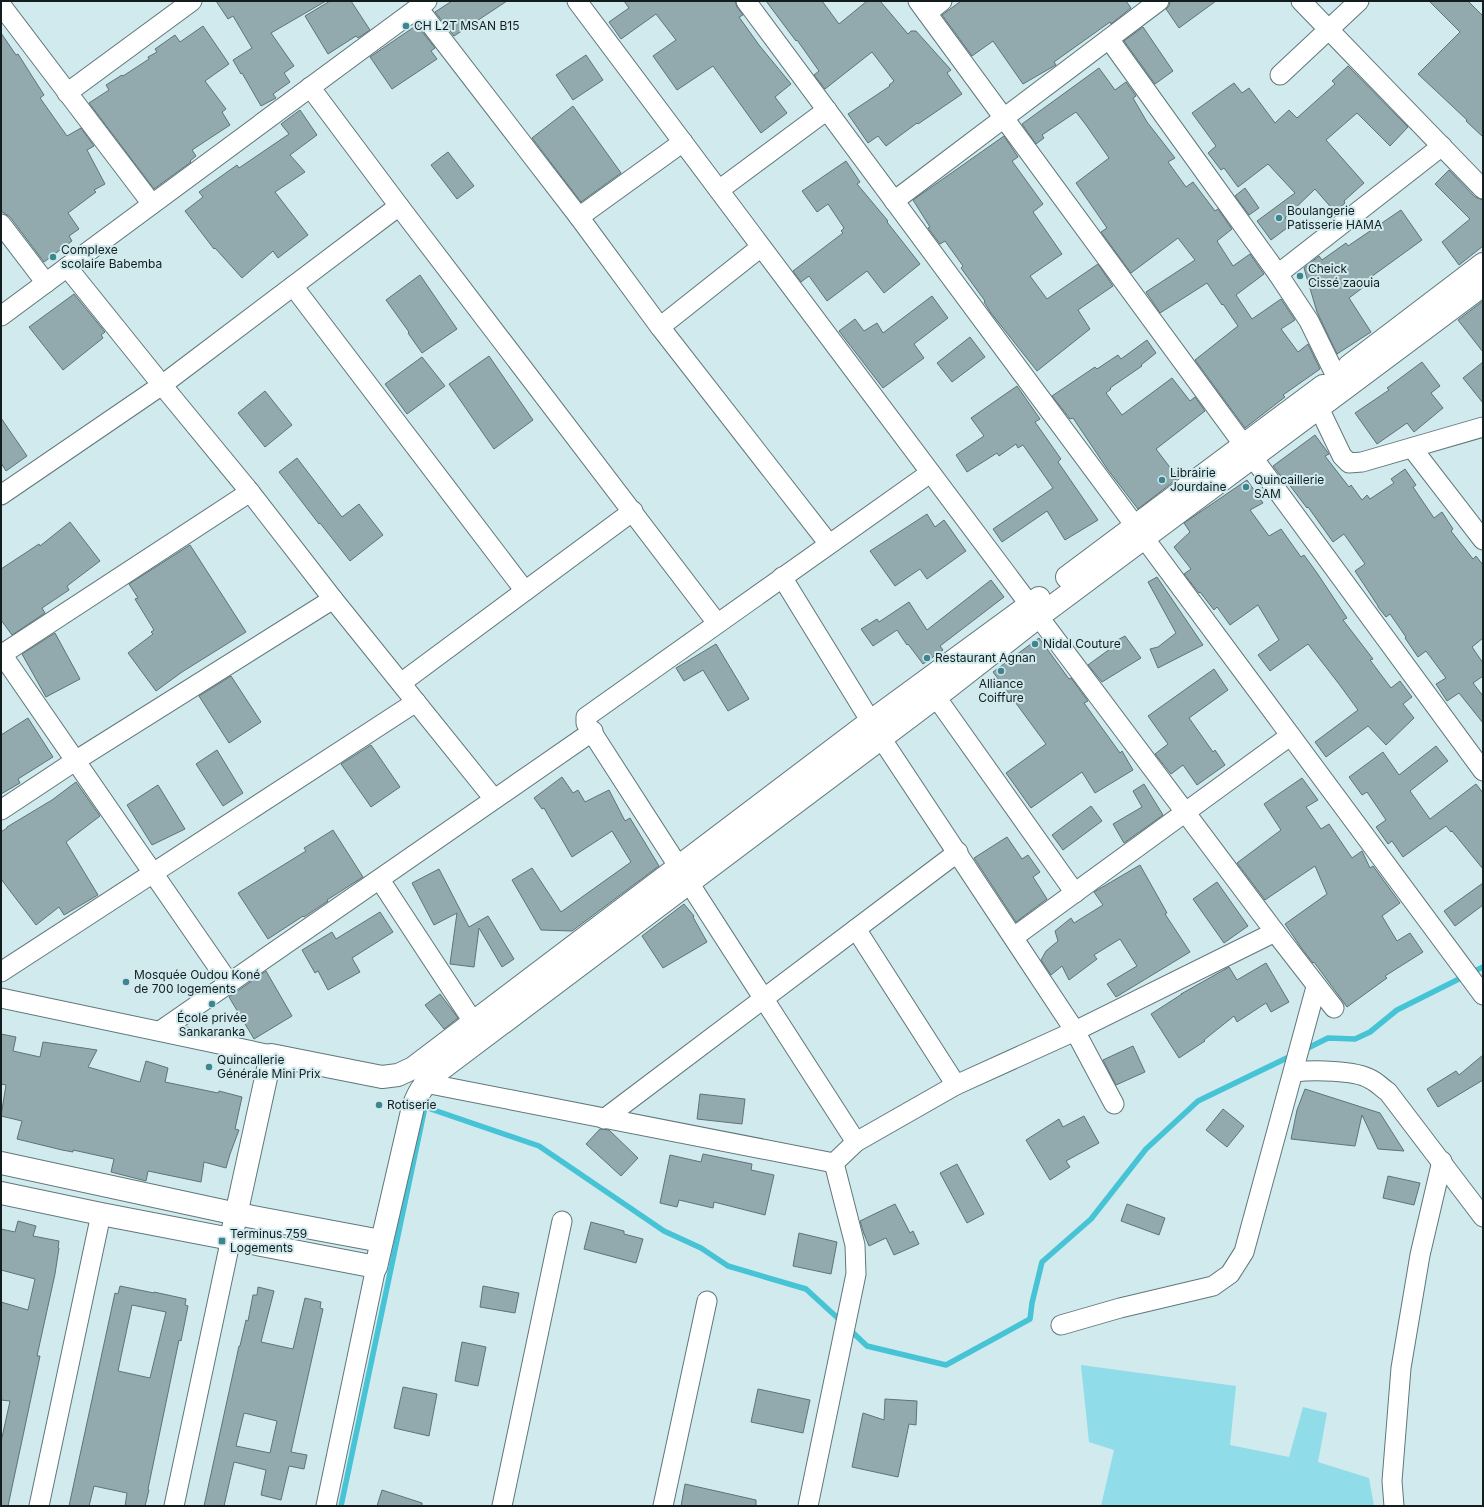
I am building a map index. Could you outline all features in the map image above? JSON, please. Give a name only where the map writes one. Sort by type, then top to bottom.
[{"type":"street","points":[[67,92],[192,1]]},
{"type":"street","points":[[576,1],[1316,987],[1334,1008]]},
{"type":"street","points":[[746,1],[1481,992]]},
{"type":"street","points":[[942,1],[922,7],[1483,771]]},
{"type":"street","points":[[894,201],[1159,1]]},
{"type":"street","points":[[1301,1],[1483,189]]},
{"type":"street","points":[[1280,75],[1358,1]]},
{"type":"street","points":[[1,316],[422,4],[660,327],[830,544]]},
{"type":"street","points":[[1,5],[152,204]]},
{"type":"street","points":[[1109,39],[1278,274],[1310,321],[1340,382]]},
{"type":"street","points":[[310,87],[717,623]]},
{"type":"street","points":[[718,190],[827,110]]},
{"type":"street","points":[[578,217],[682,142]]},
{"type":"street","points":[[1278,274],[1442,146]]},
{"type":"street","points":[[1,495],[162,385],[399,206]]},
{"type":"street","points":[[1,224],[46,283]]},
{"type":"street","points":[[660,327],[761,247]]},
{"type":"street","points":[[326,1506],[376,1267],[413,1107],[418,1094],[425,1083],[684,875],[1340,382],[1483,264]]},
{"type":"street","points":[[67,267],[250,492],[333,599],[494,799]]},
{"type":"street","points":[[1248,451],[1319,408],[1340,382],[1483,285]]},
{"type":"street","points":[[293,286],[525,591]]},
{"type":"street","points":[[1319,408],[1342,456],[1349,463],[1362,462],[1483,427]]},
{"type":"street","points":[[1412,448],[1483,540]]},
{"type":"street","points":[[856,1142],[763,999],[593,731],[586,723],[586,716],[930,473]]},
{"type":"street","points":[[229,984],[1,654],[250,492]]},
{"type":"street","points":[[401,683],[633,511]]},
{"type":"street","points":[[782,577],[876,730],[1075,1031],[1114,1104]]},
{"type":"street","points":[[1,810],[75,761],[333,599]]},
{"type":"street","points":[[876,730],[936,697],[1034,611]]},
{"type":"street","points":[[936,697],[1076,893]]},
{"type":"street","points":[[1,972],[416,702]]},
{"type":"street","points":[[160,1031],[593,731]]},
{"type":"street","points":[[1014,937],[1290,736]]},
{"type":"street","points":[[604,1119],[958,852]]},
{"type":"street","points":[[1,998],[382,1077],[398,1075],[413,1068],[474,1023],[684,875]]},
{"type":"street","points":[[380,880],[474,1023]]},
{"type":"street","points":[[856,929],[956,1085]]},
{"type":"street","points":[[834,1163],[856,1142],[956,1085],[1075,1031],[1275,932]]},
{"type":"street","points":[[1061,1325],[1120,1308],[1213,1286],[1230,1274],[1244,1252],[1306,1029],[1316,987]]},
{"type":"street","points":[[174,1506],[271,1055]]},
{"type":"street","points":[[1296,1064],[1311,1070],[1346,1072],[1370,1078],[1388,1092],[1442,1161],[1483,1217]]},
{"type":"street","points":[[425,1083],[834,1163]]},
{"type":"street","points":[[1394,1506],[1392,1481],[1401,1368],[1420,1255],[1442,1161]]},
{"type":"street","points":[[1,1163],[238,1214],[382,1241]]},
{"type":"street","points":[[808,1506],[856,1274],[855,1245],[834,1163]]},
{"type":"street","points":[[1,1193],[101,1214],[232,1238],[376,1267]]},
{"type":"street","points":[[38,1506],[101,1214]]},
{"type":"street","points":[[502,1506],[562,1221]]},
{"type":"street","points":[[663,1506],[706,1301]]},
{"type":"shaded area","points":[[1081,1365],[1236,1386],[1230,1445],[1289,1457],[1303,1407],[1327,1413],[1318,1462],[1369,1478],[1374,1506],[1101,1506],[1114,1450],[1089,1442]]},
{"type":"building","points":[[216,1],[326,1],[271,33],[294,66],[284,73],[290,82],[273,94],[276,98],[261,106],[233,60],[252,48],[233,16],[228,19]]},
{"type":"building","points":[[330,1],[351,1],[370,30],[358,38],[356,36],[328,54],[305,16]]},
{"type":"building","points":[[452,1],[507,1],[454,36],[435,12]]},
{"type":"building","points":[[624,1],[735,1],[737,7],[743,15],[739,17],[759,45],[791,84],[775,97],[787,113],[761,133],[713,66],[677,90],[653,56],[676,40],[656,14],[621,39],[609,22],[629,8]]},
{"type":"building","points":[[766,1],[822,1],[839,24],[867,1],[880,1],[908,34],[911,31],[916,31],[951,70],[947,73],[962,94],[918,124],[917,123],[886,146],[878,136],[868,143],[848,114],[890,86],[889,85],[894,81],[872,52],[825,89],[814,75],[819,71]]},
{"type":"building","points":[[961,1],[1126,1],[1131,8],[1111,24],[1110,22],[1054,62],[1056,65],[1023,84],[993,41],[972,56],[942,15]]},
{"type":"building","points":[[1170,1],[1216,1],[1179,28],[1166,9],[1169,6]]},
{"type":"building","points":[[1429,1],[1468,1],[1483,16],[1483,137],[1418,74],[1460,32]]},
{"type":"building","points":[[417,25],[435,48],[431,51],[437,59],[392,89],[370,57]]},
{"type":"building","points":[[203,26],[229,64],[205,81],[226,109],[222,112],[230,125],[192,150],[196,156],[190,161],[191,162],[154,189],[89,103],[109,90],[106,85],[149,59],[148,57],[157,52],[155,49],[175,35],[180,42]]},
{"type":"building","points":[[1143,27],[1173,71],[1155,84],[1124,41]]},
{"type":"building","points":[[1,33],[16,55],[18,54],[44,95],[40,98],[67,136],[81,128],[94,146],[87,150],[105,184],[94,190],[96,192],[68,213],[79,229],[69,236],[72,241],[44,262],[10,217],[1,211]]},
{"type":"building","points":[[586,55],[603,80],[573,100],[556,75]]},
{"type":"building","points":[[1348,66],[1408,127],[1390,146],[1357,113],[1326,140],[1364,183],[1344,201],[1345,203],[1335,212],[1315,189],[1285,218],[1291,225],[1271,240],[1257,221],[1295,193],[1268,164],[1238,187],[1224,168],[1221,170],[1208,153],[1216,146],[1192,113],[1234,83],[1242,93],[1249,88],[1275,123],[1289,110],[1297,118],[1335,84],[1332,81]]},
{"type":"building","points":[[1099,68],[1115,90],[1126,82],[1136,96],[1133,98],[1147,122],[1175,158],[1168,162],[1186,187],[1193,182],[1215,211],[1218,209],[1232,229],[1217,241],[1233,266],[1250,254],[1264,274],[1236,295],[1252,319],[1281,299],[1295,320],[1281,329],[1298,352],[1308,344],[1320,369],[1283,395],[1285,397],[1245,428],[1195,360],[1238,326],[1223,304],[1222,305],[1207,283],[1160,313],[1146,292],[1195,260],[1178,238],[1131,273],[1101,232],[1107,228],[1076,183],[1109,158],[1086,125],[1076,112],[1042,135],[1044,138],[1036,144],[1022,124]]},
{"type":"building","points":[[573,106],[621,173],[581,202],[532,138]]},
{"type":"building","points":[[300,110],[317,135],[290,155],[305,172],[275,192],[308,235],[278,258],[273,251],[242,278],[215,248],[214,249],[185,211],[203,197],[199,192],[237,165],[239,168],[289,134],[281,124]]},
{"type":"building","points":[[1004,136],[1018,157],[1012,161],[1043,204],[1033,212],[1062,254],[1030,276],[1047,299],[1098,264],[1113,286],[1078,310],[1090,329],[1037,371],[991,313],[984,302],[985,301],[961,268],[963,266],[945,241],[940,244],[928,228],[930,227],[913,200]]},
{"type":"building","points":[[448,152],[474,186],[457,199],[431,165]]},
{"type":"building","points":[[846,161],[860,182],[857,184],[888,221],[887,222],[920,264],[884,293],[867,271],[827,301],[809,276],[801,282],[793,271],[843,233],[841,231],[844,228],[828,204],[817,212],[802,191]]},
{"type":"building","points":[[1449,170],[1475,197],[1483,200],[1483,246],[1459,265],[1442,242],[1470,219],[1435,184]]},
{"type":"building","points":[[1245,188],[1259,208],[1249,215],[1235,196]]},
{"type":"building","points":[[1401,210],[1422,240],[1371,277],[1373,280],[1349,298],[1371,332],[1337,354],[1317,312],[1304,268],[1319,256],[1322,260],[1346,243],[1348,246]]},
{"type":"building","points":[[420,275],[457,329],[422,353],[386,300]]},
{"type":"building","points":[[74,294],[105,332],[101,335],[103,338],[63,370],[29,327]]},
{"type":"building","points":[[932,296],[948,318],[914,344],[924,358],[883,388],[839,331],[855,319],[864,331],[877,323],[883,333]]},
{"type":"building","points":[[1483,301],[1483,352],[1458,320]]},
{"type":"building","points":[[970,337],[985,357],[952,382],[937,363]]},
{"type":"building","points":[[1147,340],[1156,353],[1141,365],[1142,366],[1110,388],[1111,389],[1106,393],[1122,415],[1172,378],[1190,401],[1195,397],[1205,411],[1156,449],[1178,478],[1138,509],[1108,470],[1073,418],[1070,419],[1052,396],[1095,367],[1097,369],[1118,355],[1121,359]]},
{"type":"building","points":[[489,356],[533,420],[494,449],[449,384]]},
{"type":"building","points":[[422,357],[445,386],[407,414],[385,384]]},
{"type":"building","points":[[1422,362],[1440,386],[1431,393],[1443,408],[1414,432],[1407,423],[1377,444],[1355,413],[1389,390],[1387,388]]},
{"type":"building","points":[[1483,362],[1483,403],[1463,378]]},
{"type":"building","points":[[1017,386],[1040,419],[1035,422],[1061,459],[1058,462],[1098,520],[1065,540],[1047,511],[1002,542],[993,529],[1053,488],[1023,445],[1018,448],[1016,444],[999,456],[997,453],[967,472],[956,455],[984,436],[971,418]]},
{"type":"building","points":[[265,391],[292,425],[265,447],[238,413]]},
{"type":"building","points":[[1,418],[27,456],[6,471],[1,463]]},
{"type":"building","points":[[1315,435],[1329,454],[1325,456],[1349,487],[1351,485],[1362,500],[1367,495],[1370,499],[1394,483],[1391,479],[1405,469],[1416,485],[1413,487],[1434,518],[1442,512],[1453,529],[1451,531],[1473,559],[1476,556],[1483,565],[1483,638],[1472,647],[1483,663],[1483,676],[1473,683],[1483,696],[1483,723],[1459,693],[1447,701],[1436,684],[1446,678],[1426,651],[1418,657],[1390,614],[1386,617],[1378,607],[1355,571],[1365,564],[1344,534],[1333,542],[1308,507],[1307,508],[1273,466]]},
{"type":"building","points":[[297,458],[342,517],[359,504],[383,535],[350,561],[279,472]]},
{"type":"building","points":[[1247,480],[1263,503],[1250,510],[1269,536],[1281,529],[1301,557],[1304,555],[1317,573],[1347,618],[1343,620],[1373,659],[1370,660],[1391,688],[1400,681],[1412,697],[1403,704],[1414,718],[1386,745],[1368,726],[1326,757],[1315,742],[1358,710],[1308,644],[1270,671],[1258,655],[1279,640],[1258,605],[1230,625],[1217,607],[1214,610],[1184,574],[1191,569],[1174,547],[1190,532],[1184,523]]},
{"type":"building","points":[[927,514],[935,527],[944,520],[966,551],[927,579],[920,569],[895,586],[870,551]]},
{"type":"building","points":[[70,522],[100,561],[67,586],[69,590],[42,608],[45,613],[12,635],[1,620],[1,569],[39,544],[40,546]]},
{"type":"building","points":[[190,545],[246,632],[182,672],[156,691],[128,653],[153,634],[151,632],[154,630],[135,599],[138,598],[129,584]]},
{"type":"building","points":[[1157,577],[1203,645],[1158,668],[1150,649],[1158,647],[1176,633],[1148,582]]},
{"type":"building","points":[[991,580],[1004,597],[940,646],[943,650],[923,664],[897,630],[873,646],[861,629],[877,619],[879,622],[909,602],[927,630]]},
{"type":"building","points":[[55,633],[80,679],[46,697],[22,654]]},
{"type":"building","points":[[1125,636],[1141,658],[1102,682],[1088,665],[1110,649],[1108,645]]},
{"type":"building","points":[[1039,638],[1069,679],[1071,678],[1088,701],[1084,703],[1120,753],[1122,751],[1133,770],[1095,793],[1082,772],[1031,808],[1006,773],[1046,744],[993,672]]},
{"type":"building","points":[[716,644],[749,699],[728,711],[703,670],[684,681],[676,668]]},
{"type":"building","points":[[1214,669],[1228,690],[1189,718],[1213,752],[1215,750],[1225,765],[1197,785],[1183,765],[1171,774],[1155,754],[1168,744],[1148,716]]},
{"type":"building","points":[[231,676],[261,722],[229,743],[199,696]]},
{"type":"building","points":[[28,718],[53,757],[18,779],[20,783],[1,794],[1,735]]},
{"type":"building","points":[[371,745],[400,787],[371,807],[341,764]]},
{"type":"building","points":[[1436,746],[1448,761],[1410,791],[1430,819],[1476,784],[1483,793],[1483,869],[1452,831],[1451,832],[1446,826],[1403,857],[1392,841],[1388,844],[1376,827],[1386,820],[1367,792],[1362,795],[1349,777],[1383,752],[1399,775]]},
{"type":"building","points":[[217,750],[243,793],[223,806],[196,764]]},
{"type":"building","points":[[562,777],[573,793],[578,790],[585,802],[609,790],[625,821],[630,818],[659,866],[572,931],[541,930],[512,880],[532,868],[561,912],[631,862],[612,831],[572,857],[544,808],[542,809],[534,798]]},
{"type":"building","points":[[1302,778],[1318,800],[1306,807],[1321,829],[1329,824],[1352,858],[1362,851],[1370,868],[1373,866],[1400,903],[1382,916],[1397,941],[1410,933],[1423,952],[1385,976],[1387,978],[1347,1007],[1314,962],[1313,963],[1302,949],[1285,924],[1327,894],[1315,866],[1265,900],[1237,863],[1281,830],[1264,804]]},
{"type":"building","points":[[76,782],[100,816],[66,842],[98,895],[64,915],[59,907],[36,925],[1,879],[1,832],[52,800]]},
{"type":"building","points":[[1144,784],[1163,815],[1124,843],[1113,824],[1142,807],[1133,791]]},
{"type":"building","points":[[158,785],[185,829],[152,845],[127,805]]},
{"type":"building","points":[[1091,806],[1102,821],[1063,850],[1052,835]]},
{"type":"building","points":[[333,830],[363,877],[304,917],[303,916],[268,939],[238,893],[306,851],[304,848]]},
{"type":"building","points":[[1007,837],[1022,859],[1028,855],[1040,872],[1033,877],[1047,899],[1016,922],[974,858]]},
{"type":"building","points":[[1140,865],[1167,913],[1165,914],[1190,952],[1116,997],[1107,984],[1137,966],[1120,939],[1094,955],[1097,959],[1069,980],[1062,966],[1051,975],[1041,960],[1046,951],[1058,941],[1055,931],[1071,918],[1074,923],[1103,905],[1094,892]]},
{"type":"building","points":[[439,869],[469,927],[488,916],[514,959],[502,967],[479,928],[474,967],[450,964],[457,913],[434,925],[412,883]]},
{"type":"building","points":[[1217,882],[1248,926],[1224,943],[1193,899]]},
{"type":"building","points":[[1483,883],[1483,905],[1455,926],[1444,911]]},
{"type":"building","points":[[684,904],[694,916],[693,917],[707,942],[663,968],[642,936]]},
{"type":"building","points":[[380,912],[393,932],[352,958],[360,972],[328,990],[318,971],[315,973],[302,950],[332,932],[336,939]]},
{"type":"building","points":[[1266,963],[1289,1002],[1271,1012],[1266,1003],[1237,1022],[1234,1016],[1204,1040],[1205,1041],[1179,1058],[1151,1014],[1181,994],[1229,967],[1237,980]]},
{"type":"building","points":[[266,971],[292,1016],[254,1039],[229,997]]},
{"type":"building","points":[[440,994],[458,1018],[444,1029],[425,1005]]},
{"type":"building","points":[[1,1034],[16,1037],[13,1051],[40,1057],[43,1042],[97,1050],[88,1067],[140,1082],[146,1061],[168,1068],[165,1082],[218,1093],[219,1091],[242,1097],[235,1129],[239,1130],[226,1168],[204,1162],[201,1182],[148,1171],[146,1181],[111,1172],[114,1159],[73,1150],[73,1152],[62,1150],[17,1139],[22,1121],[1,1116],[6,1085],[1,1084]]},
{"type":"building","points":[[1133,1046],[1145,1072],[1116,1085],[1103,1060]]},
{"type":"building","points":[[1483,1055],[1483,1080],[1438,1107],[1427,1089],[1456,1071],[1459,1075]]},
{"type":"building","points":[[1305,1089],[1380,1113],[1404,1151],[1378,1149],[1362,1115],[1355,1146],[1291,1139],[1297,1110]]},
{"type":"building","points":[[700,1094],[745,1099],[742,1124],[697,1119]]},
{"type":"building","points":[[1223,1109],[1244,1126],[1227,1147],[1206,1130]]},
{"type":"building","points":[[1084,1116],[1099,1143],[1066,1161],[1070,1167],[1050,1180],[1026,1140],[1059,1119],[1063,1127]]},
{"type":"building","points":[[600,1129],[609,1130],[638,1158],[621,1176],[586,1144]]},
{"type":"building","points":[[703,1154],[752,1164],[751,1170],[774,1175],[765,1215],[714,1202],[713,1208],[679,1200],[677,1207],[660,1203],[670,1155],[701,1162]]},
{"type":"building","points":[[957,1164],[984,1214],[967,1223],[940,1173]]},
{"type":"building","points":[[1388,1176],[1420,1183],[1414,1205],[1383,1198]]},
{"type":"building","points":[[895,1204],[910,1233],[913,1231],[919,1244],[894,1255],[886,1238],[869,1246],[860,1221]]},
{"type":"building","points":[[1127,1204],[1165,1218],[1159,1235],[1121,1221]]},
{"type":"building","points":[[18,1221],[36,1226],[33,1236],[59,1241],[59,1248],[55,1274],[37,1356],[40,1356],[8,1506],[1,1506],[1,1442],[10,1401],[1,1400],[1,1302],[28,1310],[35,1279],[1,1270],[1,1229],[15,1232]]},
{"type":"building","points":[[591,1222],[624,1231],[624,1234],[643,1239],[636,1263],[584,1249]]},
{"type":"building","points":[[799,1233],[837,1242],[831,1274],[793,1266]]},
{"type":"building","points":[[120,1286],[186,1299],[185,1305],[188,1306],[181,1341],[179,1340],[149,1490],[145,1506],[125,1506],[127,1493],[94,1486],[89,1506],[69,1506],[115,1293],[118,1294]],"holes":[[[132,1305],[166,1312],[150,1378],[118,1371]]]},
{"type":"building","points":[[483,1286],[519,1293],[515,1313],[480,1307]]},
{"type":"building","points":[[258,1287],[274,1291],[261,1342],[293,1349],[305,1298],[321,1302],[320,1308],[323,1309],[291,1452],[307,1455],[304,1469],[289,1466],[281,1500],[261,1495],[266,1470],[234,1462],[224,1506],[204,1506],[239,1346],[246,1320],[248,1321],[253,1295],[257,1295]],"holes":[[[244,1413],[277,1421],[270,1453],[236,1446]]]},
{"type":"building","points":[[462,1342],[486,1347],[478,1386],[455,1381]]},
{"type":"building","points":[[403,1387],[437,1394],[429,1436],[394,1428]]},
{"type":"building","points":[[758,1389],[810,1400],[803,1433],[751,1422]]},
{"type":"building","points":[[885,1399],[917,1401],[916,1425],[909,1424],[898,1477],[852,1467],[863,1413],[884,1420]]},
{"type":"building","points":[[685,1484],[756,1500],[756,1506],[681,1506]]},
{"type":"building","points":[[382,1490],[422,1503],[422,1506],[377,1506]]},
{"type":"waterway","points":[[1304,1050],[1328,1038],[1355,1039],[1370,1032],[1397,1010],[1483,967]]},
{"type":"waterway","points":[[848,1328],[867,1346],[946,1365],[1030,1319],[1032,1303],[1042,1262],[1091,1219],[1146,1149],[1198,1101],[1293,1055]]},
{"type":"waterway","points":[[341,1506],[425,1107],[539,1146],[664,1231],[701,1248],[728,1266],[806,1289],[842,1322]]},
{"type":"place","name":"CH L2T MSAN B15","points":[[406,26]]},
{"type":"place","name":"Boulangerie Patisserie HAMA","points":[[1279,218]]},
{"type":"place","name":"Complexe scolaire Babemba","points":[[53,257]]},
{"type":"place","name":"Cheick Cissé zaouia","points":[[1300,276]]},
{"type":"place","name":"Librairie Jourdaine","points":[[1162,480]]},
{"type":"place","name":"Quincaillerie SAM","points":[[1246,487]]},
{"type":"place","name":"Nidal Couture","points":[[1035,644]]},
{"type":"place","name":"Restaurant Agnan","points":[[927,658]]},
{"type":"place","name":"Alliance Coiffure","points":[[1001,671]]},
{"type":"place","name":"Mosquée Oudou Koné de 700 logements","points":[[126,982]]},
{"type":"place","name":"École privée Sankaranka","points":[[212,1004]]},
{"type":"place","name":"Quincallerie Générale Mini Prix","points":[[209,1067]]},
{"type":"place","name":"Rotiserie","points":[[379,1105]]},
{"type":"place","name":"Terminus 759 Logements","points":[[222,1241]]}]
